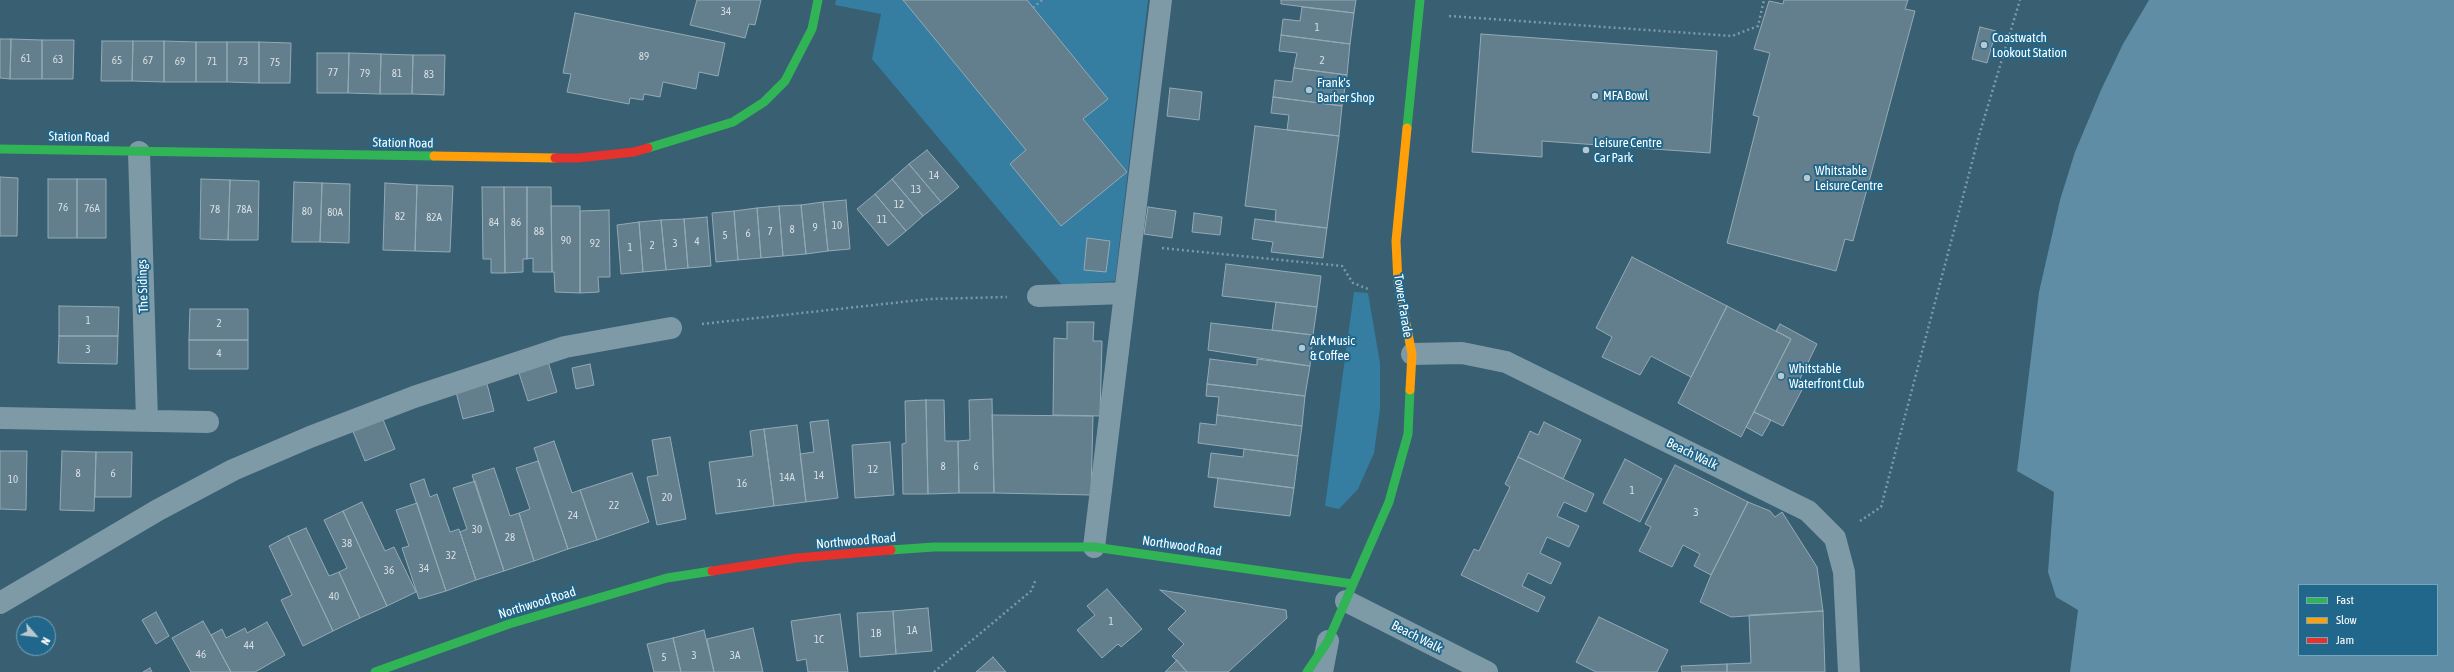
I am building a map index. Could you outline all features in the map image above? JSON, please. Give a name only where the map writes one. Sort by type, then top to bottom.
[{"type":"street","name":"Station Road","points":[[0,149],[578,158],[634,152],[684,139],[733,122],[764,102],[785,81],[812,29],[818,0]]},
{"type":"street","points":[[1094,547],[1161,0]]},
{"type":"street","name":"Tower Parade","points":[[1307,672],[1328,641],[1389,502],[1408,434],[1412,354],[1398,283],[1396,241],[1420,0]]},
{"type":"street","name":"The Sidings","points":[[139,152],[147,420]]},
{"type":"street","points":[[1038,296],[1125,293]]},
{"type":"street","points":[[0,604],[158,510],[233,470],[310,437],[414,397],[565,347],[671,328]]},
{"type":"street","name":"Beach Walk","points":[[1412,354],[1462,353],[1506,362],[1808,511],[1835,538]]},
{"type":"street","points":[[0,418],[208,422]]},
{"type":"street","points":[[1835,538],[1844,572],[1849,672]]},
{"type":"street","name":"Northwood Road","points":[[375,672],[509,624],[667,578],[812,557],[934,547],[1049,545],[1094,547],[1350,593]]},
{"type":"street","name":"Beach Walk","points":[[1350,593],[1488,672]]},
{"type":"street","points":[[1322,672],[1328,641]]},
{"type":"path","points":[[1033,8],[1042,0]]},
{"type":"path","points":[[1446,16],[1732,36],[1758,26],[1764,0]]},
{"type":"path","points":[[1835,538],[1881,507],[1980,132],[2019,0]]},
{"type":"path","points":[[1130,245],[1342,266],[1353,283],[1366,290]]},
{"type":"path","points":[[671,328],[929,299],[1038,296]]},
{"type":"path","points":[[934,672],[1031,591],[1049,545]]},
{"type":"shaded area","points":[[836,0],[1148,0],[1115,281],[1062,285],[872,59],[881,14],[835,5]]},
{"type":"shaded area","points":[[2149,0],[2454,0],[2454,672],[2070,672],[2078,610],[2056,597],[2048,572],[2054,492],[2017,471],[2039,292],[2060,200],[2075,152],[2101,90],[2123,44]]},
{"type":"shaded area","points":[[1354,292],[1368,293],[1380,363],[1380,409],[1374,453],[1358,489],[1339,509],[1325,506]]},
{"type":"building","points":[[697,0],[761,0],[755,25],[749,24],[745,38],[690,25]]},
{"type":"building","points":[[903,0],[1027,0],[1108,99],[1083,119],[1127,172],[1061,226],[1010,164],[1026,150]]},
{"type":"building","points":[[1281,0],[1356,0],[1354,13],[1281,4]]},
{"type":"building","name":"Whitstable Leisure Centre","points":[[1784,0],[1908,0],[1905,9],[1915,11],[1853,241],[1845,239],[1836,271],[1727,243],[1759,117],[1753,115],[1770,53],[1754,49],[1769,1],[1783,4]]},
{"type":"building","points":[[1302,7],[1354,13],[1350,44],[1281,35],[1283,19],[1300,21]]},
{"type":"building","points":[[575,13],[725,43],[718,76],[699,72],[696,89],[663,82],[660,97],[644,94],[643,100],[630,98],[629,104],[567,92],[571,74],[563,73]]},
{"type":"building","name":"Coastwatch Lookout Station","points":[[1980,27],[1996,31],[1987,63],[1972,59]]},
{"type":"building","name":"MFA Bowl","points":[[1481,34],[1717,51],[1710,153],[1542,141],[1542,157],[1472,152]]},
{"type":"building","points":[[1281,35],[1350,44],[1347,75],[1294,68],[1297,53],[1279,51]]},
{"type":"building","points":[[0,39],[11,39],[10,79],[0,78]]},
{"type":"building","points":[[11,39],[42,40],[42,79],[10,79]]},
{"type":"building","points":[[42,40],[74,40],[73,79],[42,79]]},
{"type":"building","points":[[102,41],[133,41],[132,81],[101,81]]},
{"type":"building","points":[[133,41],[164,41],[164,82],[132,81]]},
{"type":"building","points":[[164,41],[196,42],[196,82],[164,82]]},
{"type":"building","points":[[196,42],[227,42],[227,82],[196,82]]},
{"type":"building","points":[[227,42],[259,42],[259,83],[227,82]]},
{"type":"building","points":[[259,42],[291,43],[290,83],[259,83]]},
{"type":"building","points":[[317,53],[349,53],[348,93],[317,93]]},
{"type":"building","points":[[349,53],[381,54],[380,94],[348,93]]},
{"type":"building","points":[[381,54],[413,55],[412,94],[380,94]]},
{"type":"building","points":[[413,55],[445,55],[444,95],[412,94]]},
{"type":"building","name":"Frank's Barber Shop","points":[[1294,68],[1347,75],[1342,106],[1273,97],[1275,80],[1292,82]]},
{"type":"building","points":[[1170,88],[1202,92],[1199,120],[1167,116]]},
{"type":"building","points":[[1273,97],[1342,106],[1339,136],[1287,130],[1289,115],[1271,113]]},
{"type":"building","points":[[1255,126],[1339,136],[1327,228],[1275,222],[1276,210],[1245,206]]},
{"type":"building","points":[[927,150],[959,187],[941,202],[909,164]]},
{"type":"building","points":[[909,164],[941,202],[923,216],[892,179]]},
{"type":"building","points":[[0,177],[18,178],[17,236],[0,236]]},
{"type":"building","points":[[48,179],[77,179],[77,238],[48,238]]},
{"type":"building","points":[[77,179],[106,179],[106,238],[77,238]]},
{"type":"building","points":[[201,179],[230,180],[228,240],[200,239]]},
{"type":"building","points":[[892,179],[923,216],[906,231],[875,194]]},
{"type":"building","points":[[230,180],[259,181],[258,240],[228,240]]},
{"type":"building","points":[[294,182],[322,183],[320,242],[292,242]]},
{"type":"building","points":[[322,183],[350,184],[349,243],[320,242]]},
{"type":"building","points":[[385,183],[417,185],[415,251],[383,250]]},
{"type":"building","points":[[417,185],[453,186],[450,252],[415,251]]},
{"type":"building","points":[[482,187],[504,187],[505,273],[491,273],[491,259],[483,259]]},
{"type":"building","points":[[504,187],[527,187],[527,259],[523,259],[523,272],[505,273]]},
{"type":"building","points":[[527,187],[551,187],[552,272],[533,272],[533,258],[527,259]]},
{"type":"building","points":[[875,194],[906,231],[888,246],[857,209]]},
{"type":"building","points":[[846,200],[850,249],[828,251],[823,202]]},
{"type":"building","points":[[823,202],[828,251],[806,254],[801,205]]},
{"type":"building","points":[[801,205],[806,254],[783,256],[779,206]]},
{"type":"building","points":[[551,206],[580,206],[580,293],[555,292],[554,272],[552,272]]},
{"type":"building","points":[[779,206],[783,256],[761,258],[757,208]]},
{"type":"building","points":[[1148,207],[1176,211],[1172,238],[1144,234]]},
{"type":"building","points":[[757,208],[761,258],[738,260],[734,211]]},
{"type":"building","points":[[609,210],[610,277],[598,277],[599,292],[580,293],[580,211]]},
{"type":"building","points":[[734,211],[738,260],[716,262],[712,213]]},
{"type":"building","points":[[1194,213],[1222,217],[1220,235],[1192,232]]},
{"type":"building","points":[[707,217],[711,266],[688,268],[684,219]]},
{"type":"building","points":[[684,219],[688,268],[666,270],[661,220]]},
{"type":"building","points":[[1255,219],[1327,228],[1323,258],[1271,252],[1273,242],[1252,239]]},
{"type":"building","points":[[661,220],[666,270],[643,272],[639,222]]},
{"type":"building","points":[[639,222],[643,272],[621,274],[617,225]]},
{"type":"building","points":[[1087,238],[1110,241],[1106,272],[1084,270]]},
{"type":"building","points":[[1632,257],[1727,306],[1691,377],[1651,356],[1640,375],[1602,357],[1612,337],[1596,328]]},
{"type":"building","points":[[1226,264],[1321,276],[1317,307],[1222,296]]},
{"type":"building","points":[[1276,302],[1317,307],[1313,335],[1272,330]]},
{"type":"building","points":[[59,306],[119,307],[118,336],[59,336]]},
{"type":"building","points":[[1727,306],[1791,339],[1741,437],[1678,403]]},
{"type":"building","points":[[190,309],[248,309],[248,340],[189,340]]},
{"type":"building","points":[[1067,322],[1094,322],[1093,341],[1102,341],[1100,416],[1053,415],[1054,338],[1067,339]]},
{"type":"building","points":[[1211,323],[1313,335],[1310,366],[1208,350]]},
{"type":"building","points":[[1780,324],[1817,344],[1798,383],[1804,386],[1783,426],[1754,412],[1791,339],[1776,331]]},
{"type":"building","points":[[59,336],[118,336],[117,364],[58,363]]},
{"type":"building","points":[[189,340],[248,340],[248,369],[189,369]]},
{"type":"building","points":[[1210,359],[1257,365],[1257,359],[1310,366],[1305,396],[1207,384]]},
{"type":"building","points":[[548,361],[557,392],[528,401],[518,370]]},
{"type":"building","points":[[590,364],[594,385],[576,389],[572,368]]},
{"type":"building","points":[[486,380],[494,411],[463,419],[455,388]]},
{"type":"building","points":[[1207,384],[1305,396],[1302,426],[1217,415],[1219,397],[1206,396]]},
{"type":"building","points":[[992,399],[994,493],[959,493],[958,441],[970,440],[969,400]]},
{"type":"building","points":[[926,400],[944,400],[945,441],[958,441],[959,493],[928,494]]},
{"type":"building","points":[[926,400],[928,494],[903,494],[902,444],[906,443],[905,401]]},
{"type":"building","points":[[1754,412],[1771,420],[1762,436],[1746,427]]},
{"type":"building","points":[[992,415],[1093,416],[1091,495],[994,493]]},
{"type":"building","points":[[1217,415],[1302,426],[1298,456],[1198,443],[1200,423],[1216,425]]},
{"type":"building","points":[[382,417],[395,449],[365,461],[352,429]]},
{"type":"building","points":[[828,420],[838,498],[806,502],[800,454],[814,452],[810,422]]},
{"type":"building","points":[[1544,422],[1581,440],[1563,479],[1518,457],[1530,431],[1538,435]]},
{"type":"building","points":[[797,425],[806,502],[774,506],[764,429]]},
{"type":"building","points":[[764,429],[774,506],[716,514],[709,462],[753,456],[750,431]]},
{"type":"building","points":[[670,437],[686,519],[657,525],[647,477],[658,475],[652,440]]},
{"type":"building","points":[[554,441],[572,493],[580,490],[597,540],[568,549],[534,448]]},
{"type":"building","points":[[890,442],[894,495],[855,498],[852,445]]},
{"type":"building","points":[[1244,449],[1298,456],[1294,488],[1208,477],[1211,453],[1243,457]]},
{"type":"building","points":[[0,451],[27,451],[26,510],[0,509]]},
{"type":"building","points":[[62,451],[96,452],[94,511],[60,510]]},
{"type":"building","points":[[96,452],[132,452],[131,497],[95,497]]},
{"type":"building","points":[[1518,457],[1594,494],[1586,512],[1564,502],[1557,516],[1579,526],[1569,547],[1547,537],[1540,553],[1561,563],[1551,584],[1528,573],[1522,586],[1545,597],[1538,612],[1461,575],[1474,549],[1479,551],[1510,487],[1505,484]]},
{"type":"building","points":[[1625,459],[1662,479],[1640,522],[1603,503]]},
{"type":"building","points":[[538,461],[568,549],[534,561],[519,513],[530,509],[516,468]]},
{"type":"building","points":[[1675,465],[1748,502],[1711,575],[1694,566],[1700,554],[1683,545],[1672,567],[1639,551],[1651,527],[1645,524]]},
{"type":"building","points":[[494,468],[510,516],[519,513],[534,561],[504,571],[472,475]]},
{"type":"building","points":[[632,473],[649,522],[597,540],[580,490]]},
{"type":"building","points":[[1218,478],[1294,488],[1290,516],[1214,507]]},
{"type":"building","points":[[424,479],[430,497],[437,494],[450,532],[459,529],[476,580],[446,591],[410,484]]},
{"type":"building","points":[[475,481],[504,571],[476,580],[460,532],[467,529],[453,488]]},
{"type":"building","points":[[362,502],[385,551],[394,547],[416,592],[387,606],[343,511]]},
{"type":"building","points":[[1748,502],[1770,511],[1775,517],[1782,512],[1817,567],[1823,611],[1731,617],[1700,602],[1711,575]]},
{"type":"building","points":[[417,503],[446,591],[419,599],[402,548],[409,546],[396,510]]},
{"type":"building","points":[[343,511],[387,606],[360,618],[339,572],[347,568],[324,520]]},
{"type":"building","points":[[306,528],[329,576],[339,572],[360,618],[333,631],[288,536]]},
{"type":"building","points":[[288,536],[333,631],[303,646],[281,600],[292,595],[269,546]]},
{"type":"building","points":[[1107,589],[1142,629],[1121,647],[1118,644],[1102,658],[1077,630],[1095,615],[1087,606]]},
{"type":"building","points":[[1160,590],[1286,610],[1287,618],[1228,672],[1187,672],[1172,656],[1184,644],[1168,629],[1186,611]]},
{"type":"building","points":[[928,608],[932,651],[896,654],[893,611]]},
{"type":"building","points":[[893,611],[896,654],[860,657],[857,613]]},
{"type":"building","points":[[1823,611],[1825,672],[1727,672],[1727,664],[1751,663],[1749,615]]},
{"type":"building","points":[[156,612],[169,636],[156,644],[142,620]]},
{"type":"building","points":[[840,614],[848,672],[808,672],[806,659],[797,661],[791,621]]},
{"type":"building","points":[[1599,617],[1668,650],[1657,672],[1596,672],[1576,662]]},
{"type":"building","points":[[203,621],[231,672],[191,672],[172,638]]},
{"type":"building","points":[[267,622],[285,655],[255,672],[231,672],[211,635],[222,629],[226,638],[245,628],[247,633]]},
{"type":"building","points":[[753,628],[763,672],[714,672],[707,639]]},
{"type":"building","points":[[704,630],[714,672],[681,672],[673,638]]},
{"type":"building","points":[[673,638],[681,672],[654,672],[647,644]]},
{"type":"building","points":[[993,657],[1006,672],[976,672]]},
{"type":"building","points":[[1177,660],[1187,672],[1165,672]]},
{"type":"building","points":[[1727,664],[1727,672],[1682,672],[1681,666]]},
{"type":"building","points":[[150,668],[152,672],[143,672]]},
{"type":"traffic: fast","points":[[648,148],[733,122],[764,102],[785,81],[812,29],[818,0]]},
{"type":"traffic: fast","points":[[1407,128],[1420,0]]},
{"type":"traffic: fast","points":[[0,149],[434,156]]},
{"type":"traffic: fast","points":[[1307,672],[1328,641],[1389,502],[1408,434],[1410,390]]},
{"type":"traffic: fast","points":[[891,550],[934,547],[1094,547],[1353,584]]},
{"type":"traffic: fast","points":[[375,672],[509,624],[667,578],[712,571]]},
{"type":"traffic: slow","points":[[1407,128],[1396,241],[1398,283],[1412,354],[1410,390]]},
{"type":"traffic: slow","points":[[434,156],[555,158]]},
{"type":"traffic: jam","points":[[555,158],[578,158],[634,152],[648,148]]},
{"type":"traffic: jam","points":[[712,571],[797,558],[891,550]]},
{"type":"place","name":"Coastwatch Lookout Station","points":[[1984,45]]},
{"type":"place","name":"Frank's Barber Shop","points":[[1309,90]]},
{"type":"place","name":"MFA Bowl","points":[[1595,96]]},
{"type":"place","name":"Leisure Centre Car Park","points":[[1586,150]]},
{"type":"place","name":"Whitstable Leisure Centre","points":[[1807,178]]},
{"type":"place","name":"Ark Music & Coffee","points":[[1302,348]]},
{"type":"place","name":"Whitstable Waterfront Club","points":[[1781,376]]}]
